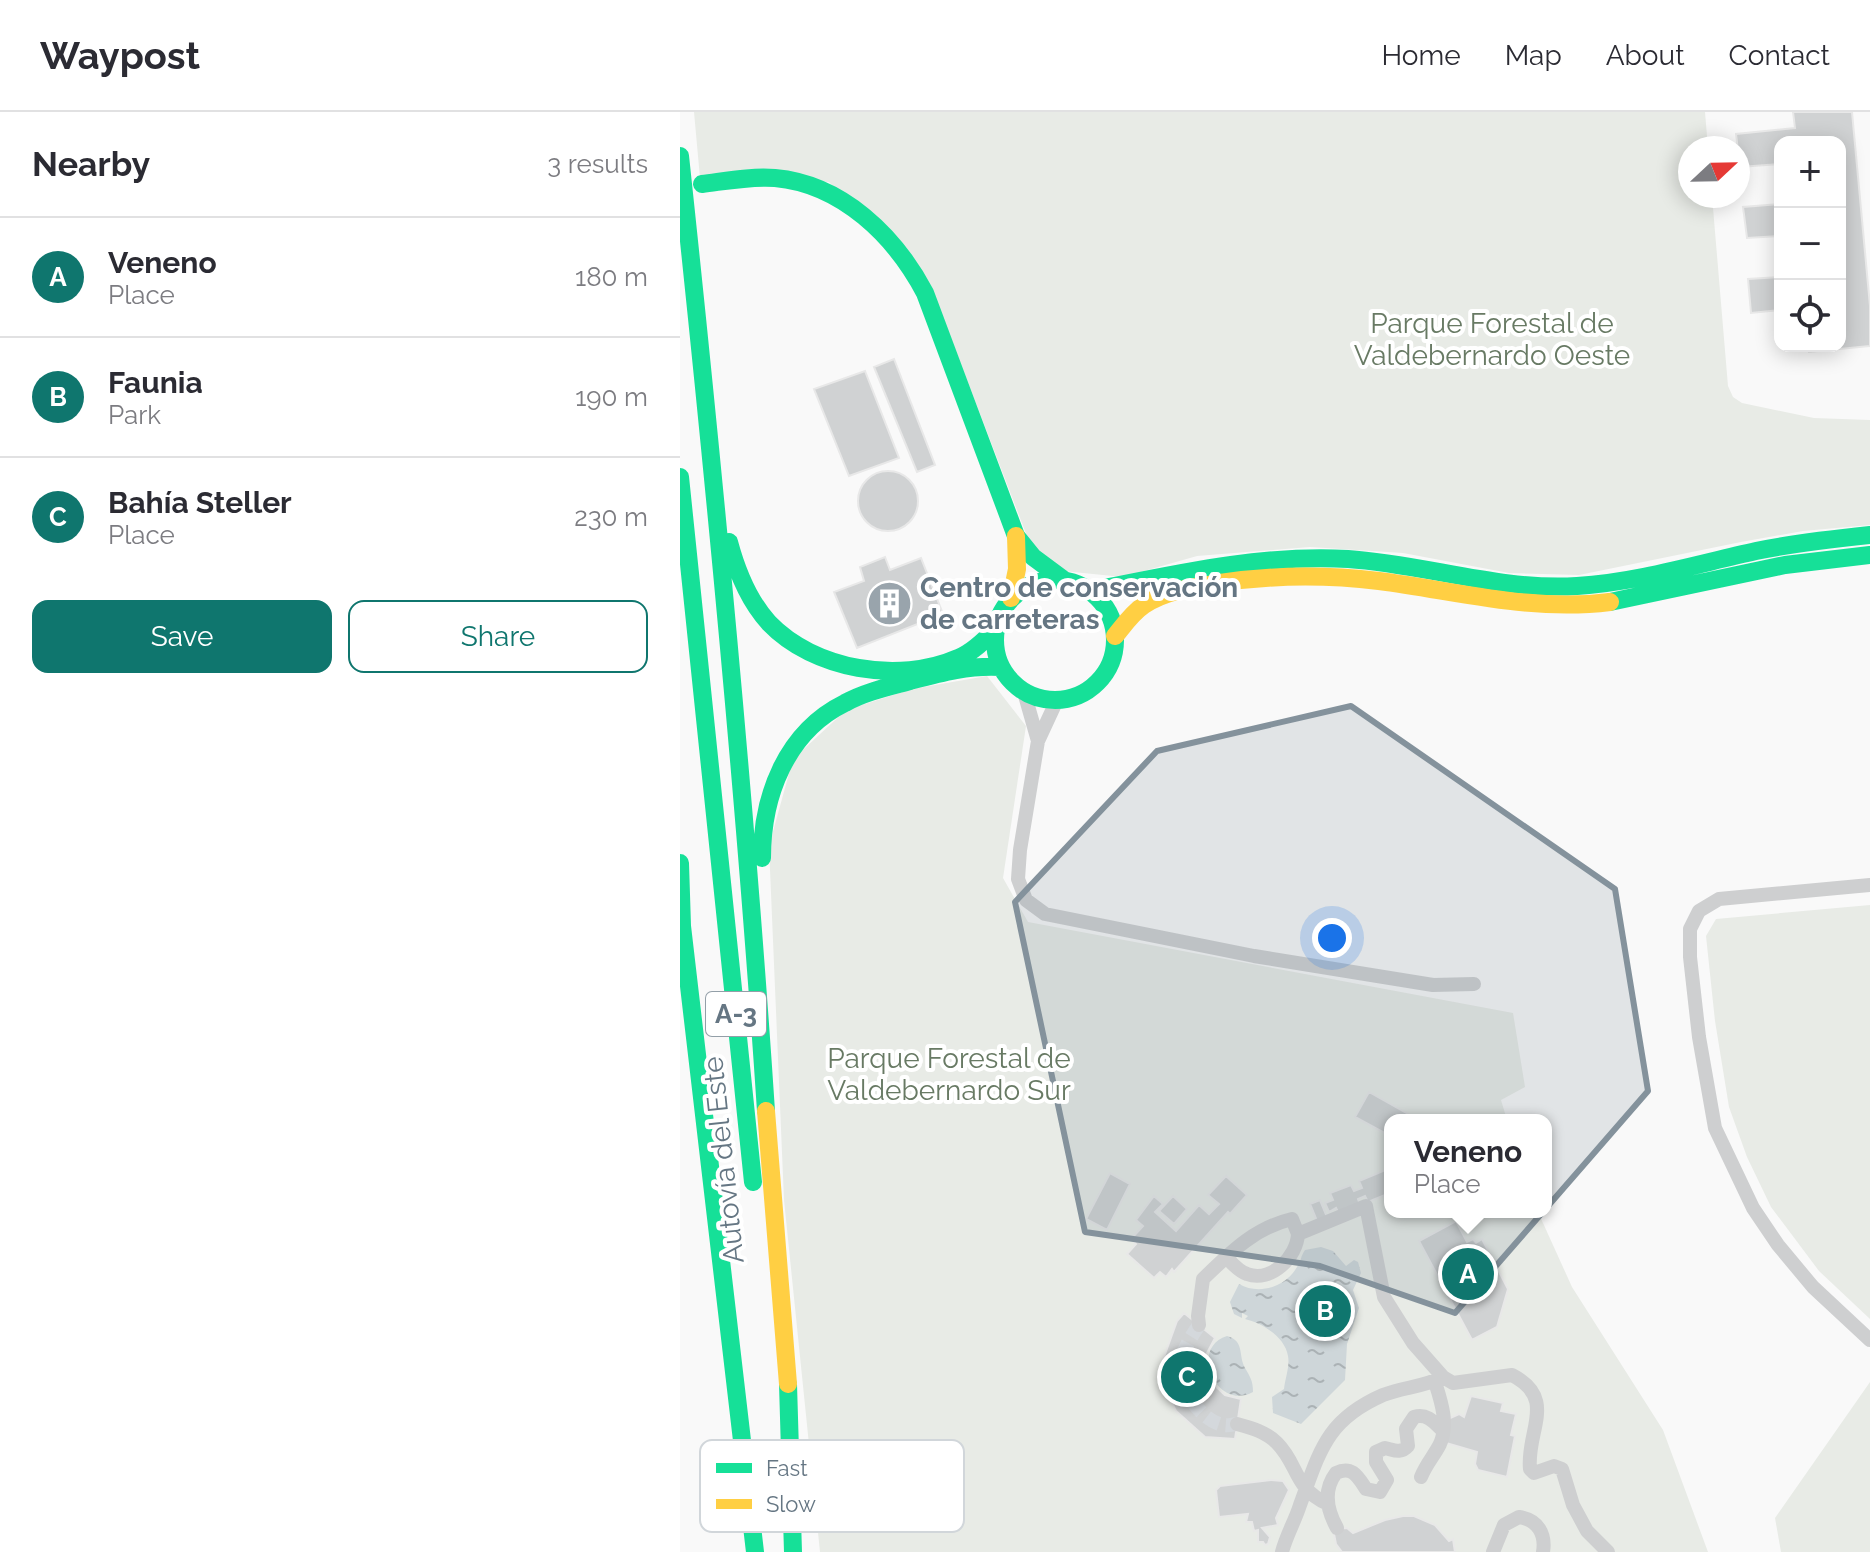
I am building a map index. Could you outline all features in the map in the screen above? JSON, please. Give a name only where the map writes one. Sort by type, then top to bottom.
[{"type":"main road","points":[[680,156],[716,495],[721,579],[750,872],[790,1440]]},
{"type":"main road","points":[[702,188],[775,178],[792,180],[848,206],[878,229],[904,255],[920,283],[1016,536],[1017,569],[1011,598],[996,628],[1001,667],[1024,692],[1040,698],[1057,700],[1081,695],[1100,680],[1112,659],[1115,636],[1108,611],[1090,591],[1064,580],[1040,563],[1016,536]]},
{"type":"main road","name":"Autovía del Este","points":[[680,477],[780,1440]]},
{"type":"main road","points":[[716,495],[738,575],[754,604],[772,626],[798,648],[820,659],[852,669],[910,669],[963,656],[996,628]]},
{"type":"main road","points":[[1090,591],[1256,560],[1324,558],[1384,562],[1545,587],[1585,585],[1787,545],[1870,535]]},
{"type":"main road","points":[[1115,636],[1136,611],[1162,596],[1245,581],[1321,578],[1378,581],[1541,607],[1587,605],[1645,596],[1785,565],[1870,555]]},
{"type":"main road","points":[[1011,598],[1035,583],[1064,580]]},
{"type":"main road","points":[[765,1075],[769,978],[761,839],[769,799],[780,767],[795,743],[839,705],[865,694],[973,665],[1001,667]]},
{"type":"main road","name":"Autovía del Este","points":[[680,863],[681,922],[742,1440]]},
{"type":"main road","name":"Autovía del Este","points":[[753,1532],[755,1552]]},
{"type":"main road","name":"Autovía del Este","points":[[790,1532],[792,1552]]},
{"type":"main road","points":[[792,1532],[792,1552]]},
{"type":"street","points":[[1024,692],[1038,741]]},
{"type":"street","points":[[1057,700],[1038,741],[1018,879],[1026,900],[1045,914],[1269,959],[1433,985],[1474,984]]},
{"type":"street","points":[[1870,885],[1719,899],[1699,911],[1690,929],[1699,1037],[1715,1128],[1753,1208],[1778,1245],[1813,1287],[1870,1340]]},
{"type":"street","points":[[1298,1234],[1366,1206],[1384,1297],[1439,1380],[1443,1431],[1440,1444],[1428,1460],[1421,1477]]},
{"type":"street","points":[[1199,1325],[1203,1279],[1226,1257],[1255,1233],[1276,1222],[1292,1219],[1298,1240],[1289,1257],[1274,1272],[1248,1275],[1226,1257]]},
{"type":"street","points":[[1282,1552],[1328,1435],[1353,1411],[1387,1393],[1439,1380],[1453,1383],[1512,1375],[1534,1391],[1538,1407],[1530,1469],[1534,1473],[1554,1466],[1562,1469],[1573,1505],[1587,1531],[1608,1552]]},
{"type":"street","points":[[1337,1528],[1328,1504],[1330,1483],[1336,1473],[1342,1470],[1356,1473],[1371,1492],[1383,1489],[1387,1480],[1376,1462],[1376,1452],[1381,1448],[1405,1449],[1408,1446],[1406,1429],[1414,1417],[1421,1415],[1430,1418],[1443,1431]]},
{"type":"street","points":[[1237,1424],[1255,1428],[1275,1441],[1305,1488],[1313,1497],[1328,1504]]},
{"type":"street","points":[[1493,1552],[1504,1525],[1519,1517],[1533,1521],[1542,1531],[1545,1542],[1543,1552]]},
{"type":"highlighted area","points":[[1351,706],[1615,889],[1648,1091],[1455,1313],[1320,1266],[1085,1232],[1015,902],[1157,751]]},
{"type":"green space","name":"Parque Forestal de Valdebernardo Oeste","points":[[694,112],[1705,112],[1707,136],[1678,136],[1678,208],[1713,208],[1728,386],[1733,397],[1742,403],[1814,418],[1870,420],[1870,525],[1803,531],[1579,575],[1509,573],[1403,553],[1310,547],[1197,556],[1123,577],[1063,571],[1030,544],[931,286],[829,182],[700,178]]},
{"type":"green space","name":"Parque Forestal de Valdebernardo Sur","points":[[987,676],[1026,726],[1003,878],[1028,922],[1513,1013],[1525,1087],[1501,1100],[1505,1114],[1384,1114],[1384,1218],[1541,1218],[1572,1287],[1663,1430],[1708,1552],[820,1552],[818,1532],[964,1532],[964,1440],[809,1440],[784,1200],[769,846],[793,759],[846,710],[912,689]]},
{"type":"green space","points":[[1870,905],[1870,1319],[1819,1271],[1771,1207],[1747,1157],[1729,1107],[1715,1021],[1706,936],[1716,919]]},
{"type":"green space","points":[[1870,1382],[1870,1552],[1781,1552],[1775,1518]]},
{"type":"water","points":[[1321,1247],[1333,1251],[1346,1266],[1354,1260],[1358,1262],[1361,1273],[1353,1290],[1359,1308],[1347,1344],[1345,1380],[1301,1424],[1273,1413],[1272,1397],[1284,1389],[1288,1368],[1286,1349],[1278,1337],[1265,1327],[1245,1319],[1248,1316],[1242,1313],[1242,1318],[1234,1314],[1230,1302],[1239,1284],[1254,1289],[1278,1285],[1299,1265],[1305,1250]]},
{"type":"water","points":[[1227,1336],[1239,1345],[1253,1392],[1240,1396],[1228,1393],[1212,1376],[1210,1353],[1215,1343]]},
{"type":"building","points":[[1793,112],[1852,112],[1870,306],[1870,346],[1846,348],[1846,136],[1774,136],[1774,164],[1750,166],[1750,136],[1736,134],[1795,128]]},
{"type":"building","points":[[1774,204],[1774,236],[1747,238],[1743,208]]},
{"type":"building","points":[[1774,277],[1774,311],[1751,313],[1748,279]]},
{"type":"building","points":[[894,359],[935,465],[917,472],[874,367]]},
{"type":"building","points":[[865,371],[899,458],[849,476],[814,389]]},
{"type":"building","points":[[888,471],[909,480],[918,501],[909,522],[888,531],[867,522],[858,501],[867,480]]},
{"type":"building","name":"Centro de conservación de carreteras","points":[[885,557],[890,570],[921,558],[943,614],[857,648],[834,592],[864,581],[860,567]]},
{"type":"building","points":[[1369,1092],[1408,1114],[1384,1114],[1384,1133],[1355,1117]]},
{"type":"building","points":[[1384,1171],[1384,1195],[1368,1202],[1365,1196],[1358,1199],[1360,1205],[1339,1214],[1336,1208],[1329,1212],[1325,1203],[1333,1200],[1330,1193],[1351,1185],[1354,1191],[1362,1188],[1359,1181]]},
{"type":"building","points":[[1110,1173],[1130,1184],[1107,1230],[1086,1219]]},
{"type":"building","points":[[1226,1176],[1247,1195],[1174,1272],[1172,1269],[1166,1277],[1160,1272],[1154,1278],[1127,1254],[1136,1244],[1131,1239],[1143,1226],[1136,1220],[1154,1196],[1163,1204],[1155,1212],[1176,1231],[1199,1205],[1209,1214],[1219,1204],[1208,1195]]},
{"type":"building","points":[[1173,1196],[1187,1209],[1174,1224],[1159,1211]]},
{"type":"building","points":[[1320,1200],[1327,1217],[1317,1221],[1310,1204]]},
{"type":"building","points":[[1456,1221],[1467,1242],[1473,1239],[1476,1243],[1482,1239],[1508,1289],[1497,1327],[1472,1340],[1419,1241]]},
{"type":"building","points":[[1184,1313],[1215,1338],[1206,1355],[1206,1372],[1211,1382],[1225,1395],[1241,1399],[1235,1439],[1205,1437],[1176,1411],[1169,1397],[1164,1357],[1177,1321]]},
{"type":"building","points":[[1471,1396],[1503,1403],[1501,1411],[1516,1414],[1507,1477],[1478,1470],[1475,1464],[1477,1452],[1446,1443],[1448,1419],[1459,1414],[1464,1417]]},
{"type":"building","points":[[1283,1481],[1289,1490],[1276,1518],[1278,1525],[1262,1528],[1270,1537],[1265,1545],[1258,1542],[1258,1530],[1254,1531],[1252,1522],[1246,1522],[1248,1514],[1219,1517],[1216,1490],[1220,1486]]},
{"type":"building","points":[[1403,1516],[1414,1516],[1435,1525],[1449,1541],[1453,1539],[1455,1552],[1342,1552],[1336,1544],[1333,1529],[1347,1528],[1353,1533]]},
{"type":"tunnel","points":[[1199,1325],[1181,1361],[1183,1384],[1193,1403],[1208,1418],[1224,1425],[1237,1424]]},
{"type":"traffic: fast","points":[[680,156],[728,633],[766,1111]]},
{"type":"traffic: fast","points":[[702,184],[757,178],[799,182],[844,202],[882,233],[913,272],[925,293],[1016,536],[1033,557],[1064,580]]},
{"type":"traffic: fast","points":[[680,477],[753,1182]]},
{"type":"traffic: fast","points":[[1090,591],[1251,562],[1315,558],[1377,562],[1519,585],[1577,586],[1645,577],[1784,546],[1870,535]]},
{"type":"traffic: fast","points":[[729,542],[744,585],[769,623],[809,652],[833,662],[884,671],[935,666],[969,652],[996,628]]},
{"type":"traffic: fast","points":[[1610,602],[1785,565],[1870,555]]},
{"type":"traffic: fast","points":[[1055,580],[1078,585],[1097,598],[1110,617],[1115,640],[1110,663],[1097,682],[1078,695],[1055,700],[1032,695],[1013,682],[1000,663],[995,640],[1000,617],[1013,598],[1032,585],[1055,580]]},
{"type":"traffic: fast","points":[[762,858],[767,812],[781,768],[793,748],[824,715],[869,693],[932,675],[978,667],[1001,667]]},
{"type":"traffic: fast","points":[[680,863],[682,926],[742,1440]]},
{"type":"traffic: fast","points":[[788,1384],[790,1440]]},
{"type":"traffic: fast","points":[[753,1532],[755,1552]]},
{"type":"traffic: fast","points":[[792,1532],[793,1552]]},
{"type":"traffic: slow","points":[[1011,598],[1017,569],[1016,536]]},
{"type":"traffic: slow","points":[[1115,636],[1140,608],[1162,596],[1191,588],[1260,578],[1360,579],[1494,599],[1552,604],[1610,602]]},
{"type":"traffic: slow","points":[[766,1111],[788,1384]]},
{"type":"place","name":"Centro de conservación de carreteras","points":[[889,603]]},
{"type":"place","name":"Veneno","points":[[1468,1274]]},
{"type":"place","name":"Faunia","points":[[1325,1311]]},
{"type":"place","name":"Bahía Steller","points":[[1187,1377]]}]
